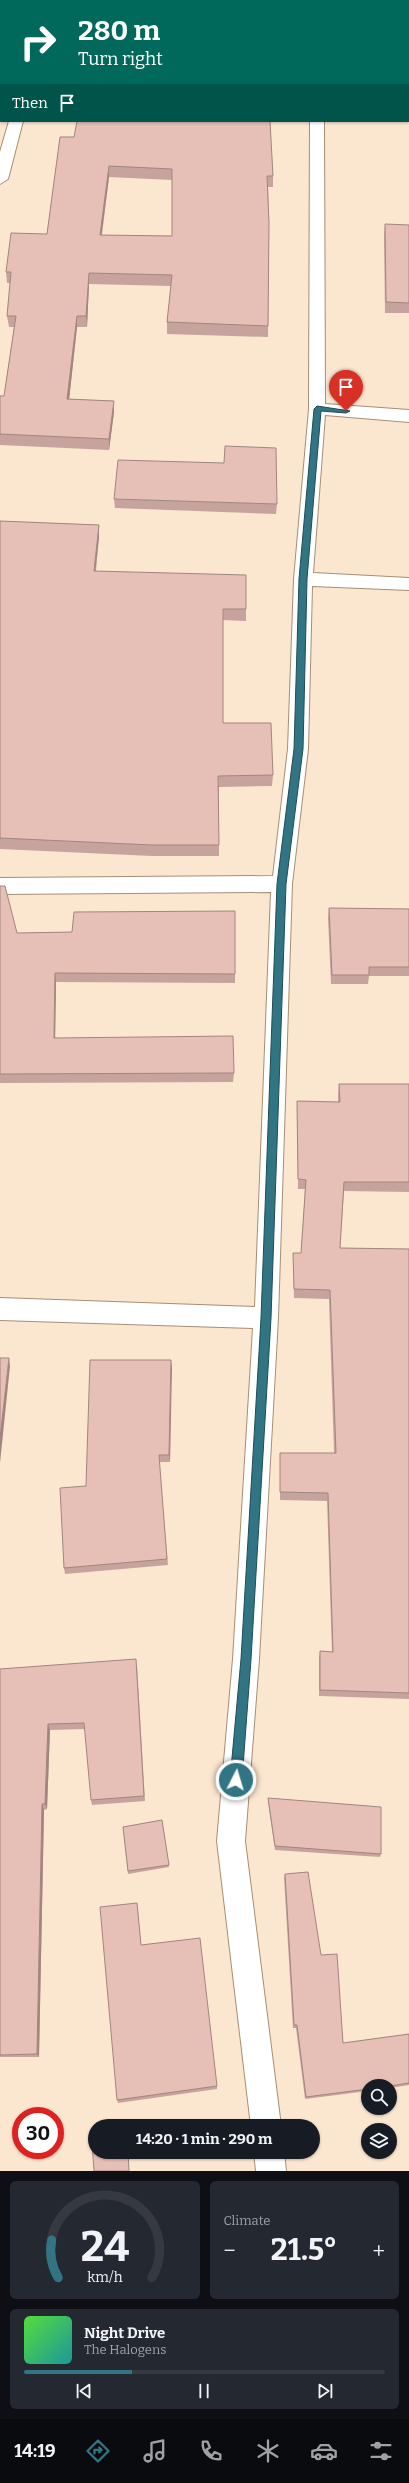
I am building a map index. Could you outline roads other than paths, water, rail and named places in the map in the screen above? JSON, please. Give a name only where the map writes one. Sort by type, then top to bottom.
[{"type":"street","points":[[1,173],[16,122]]},
{"type":"street","points":[[265,2119],[231,1841],[246,1659],[266,1318],[282,884],[298,749],[303,579],[317,409],[317,122]]},
{"type":"street","points":[[317,409],[409,416]]},
{"type":"street","points":[[303,579],[409,584]]},
{"type":"street","points":[[0,886],[282,884]]},
{"type":"street","points":[[0,1309],[266,1318]]},
{"type":"street","points":[[270,2159],[272,2171]]}]
